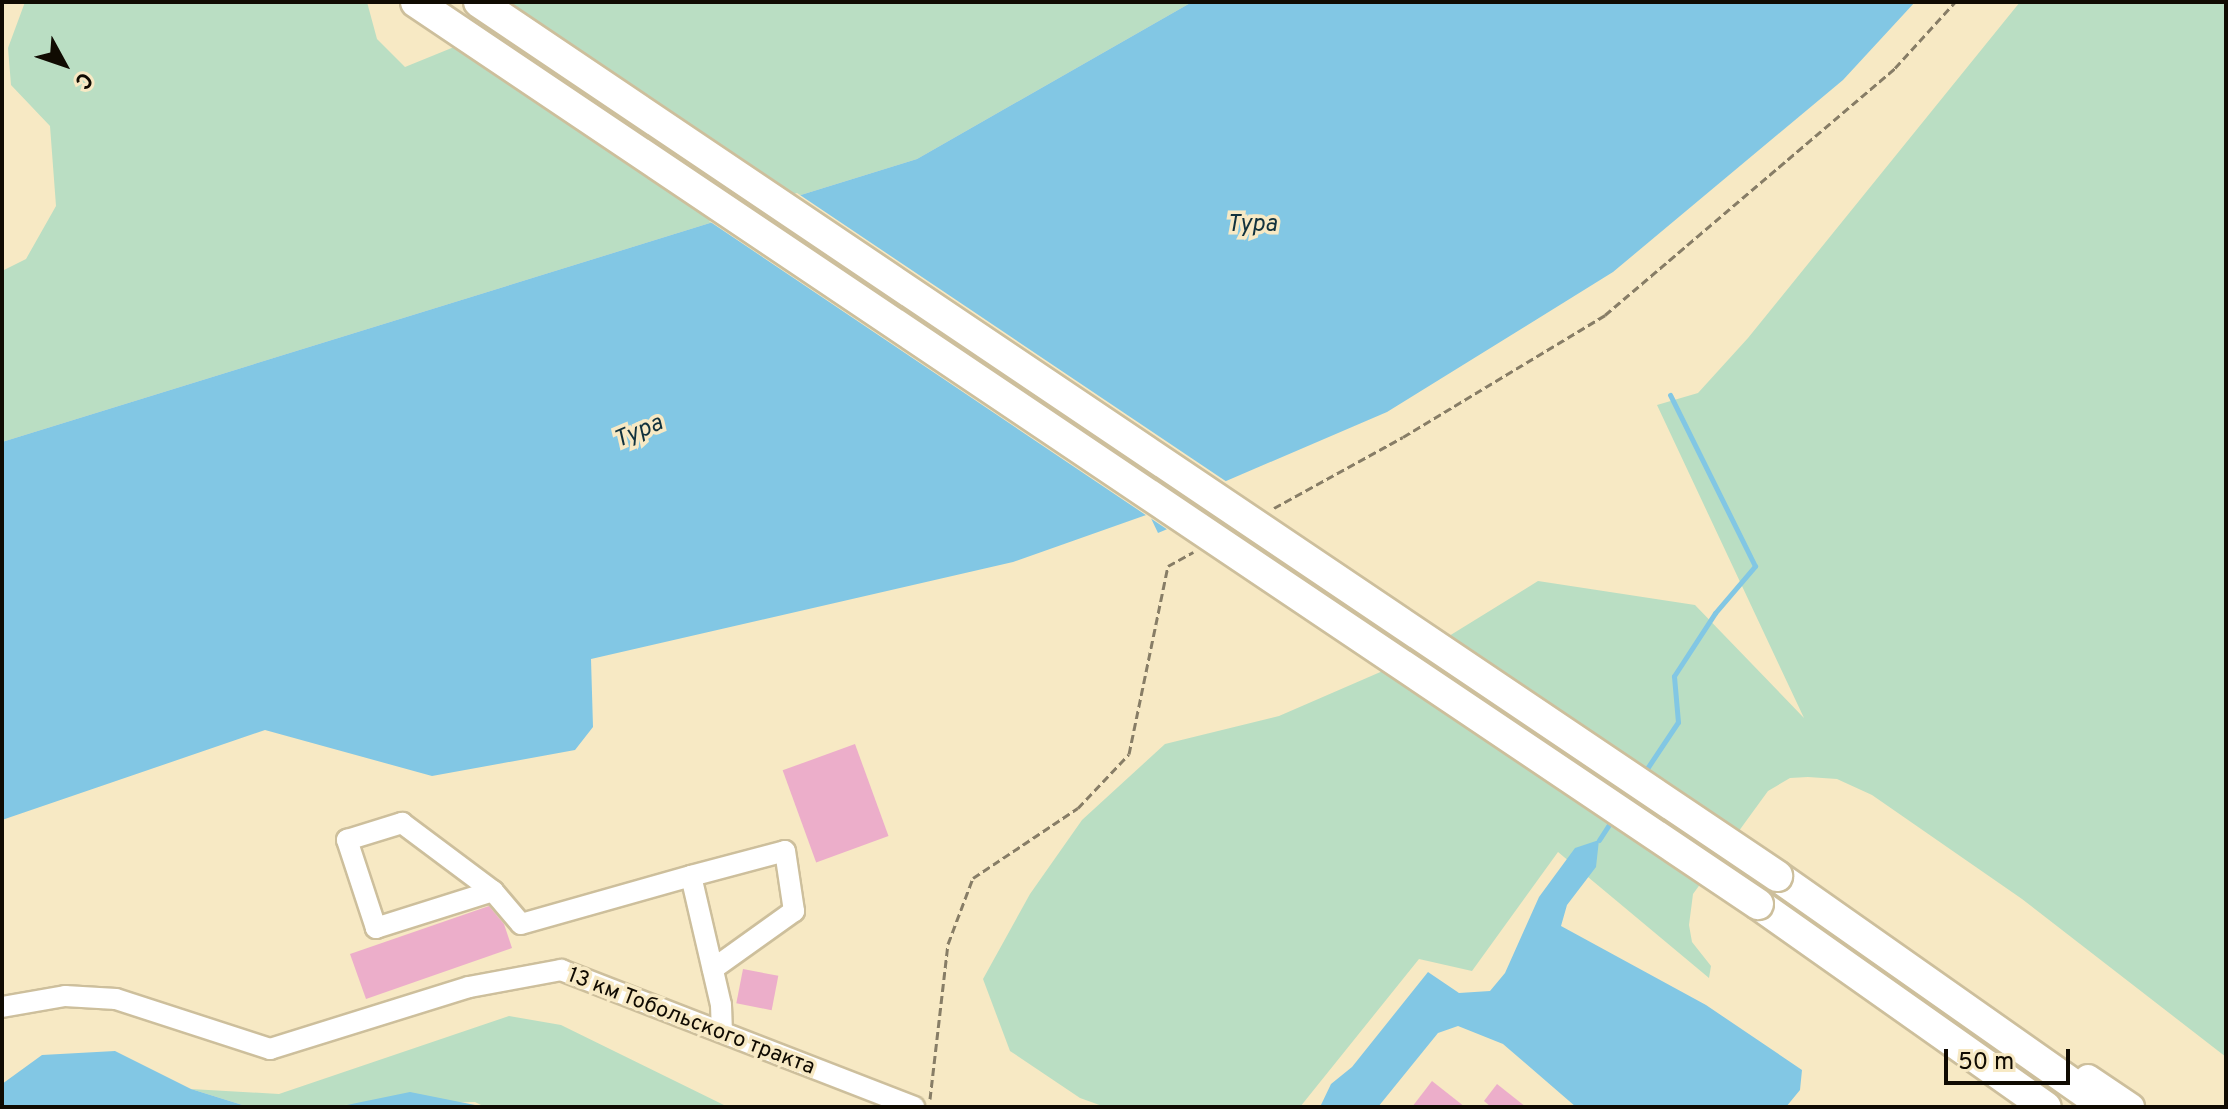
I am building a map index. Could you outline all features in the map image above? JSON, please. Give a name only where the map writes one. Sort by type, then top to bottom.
[{"type":"highway","points":[[416,2],[1758,904],[2040,1103]]},
{"type":"highway","points":[[479,2],[1777,876],[2035,1054],[2106,1107]]},
{"type":"main road","points":[[2035,1054],[2090,1079],[2131,1107]]},
{"type":"street","points":[[493,891],[376,928],[347,840],[402,823],[493,891],[521,924],[785,851],[794,911],[713,969]]},
{"type":"street","points":[[691,876],[713,969],[722,1032]]},
{"type":"street","name":"13 км Тобольского тракта","points":[[2,1007],[65,996],[116,999],[270,1049],[469,987],[561,970],[914,1107]]},
{"type":"path","points":[[1265,513],[1403,437],[1605,315],[1895,68],[1955,2]]},
{"type":"path","points":[[930,1107],[948,944],[973,878],[1078,808],[1129,754],[1168,566],[1195,551]]},
{"type":"green space","points":[[25,2],[367,2],[377,39],[405,67],[459,45],[496,2],[1192,2],[917,159],[2,442],[2,271],[26,259],[56,206],[50,126],[11,85],[8,48]]},
{"type":"green space","points":[[2020,2],[2226,2],[2226,1057],[2022,899],[1872,795],[1837,779],[1808,777],[1790,778],[1768,791],[1693,894],[1689,925],[1692,942],[1711,966],[1709,978],[1558,852],[1472,971],[1419,959],[1300,1107],[1105,1107],[1080,1098],[1010,1051],[983,979],[1030,894],[1082,820],[1165,744],[1279,716],[1415,657],[1538,581],[1695,605],[1804,718],[1657,405],[1698,393],[1748,338]]},
{"type":"green space","points":[[509,1016],[561,1025],[728,1107],[485,1107],[475,1102],[249,1107],[191,1089],[279,1094]]},
{"type":"water","name":"Тура","points":[[1192,2],[1915,2],[1843,80],[1613,272],[1387,412],[1182,500],[1191,519],[1158,533],[1149,514],[1013,562],[591,659],[593,727],[575,750],[432,776],[265,730],[2,820],[2,442],[917,159]]},
{"type":"water","points":[[1599,840],[1596,867],[1567,905],[1561,926],[1706,1005],[1802,1070],[1800,1090],[1786,1107],[1576,1107],[1503,1044],[1458,1026],[1438,1033],[1378,1107],[1320,1107],[1331,1084],[1352,1067],[1428,972],[1459,993],[1490,991],[1505,973],[1539,897],[1575,848]]},
{"type":"water","points":[[115,1051],[191,1089],[249,1107],[2,1107],[2,1084],[42,1055]]},
{"type":"water","points":[[410,1092],[485,1107],[334,1107],[342,1106]]},
{"type":"pier","points":[[797,193],[1230,484],[1187,502],[1192,523],[1171,532],[709,221]]},
{"type":"building","points":[[855,744],[889,836],[816,862],[783,770]]},
{"type":"building","points":[[489,906],[504,924],[512,948],[366,999],[350,954]]},
{"type":"building","points":[[743,969],[778,976],[772,1010],[736,1003]]},
{"type":"building","points":[[1432,1081],[1465,1107],[1412,1107]]},
{"type":"building","points":[[1497,1084],[1526,1107],[1491,1107],[1484,1101]]},
{"type":"waterway","points":[[1644,773],[1678,722],[1674,676],[1715,613],[1755,566],[1670,395]]},
{"type":"waterway","points":[[1599,840],[1614,817]]}]
